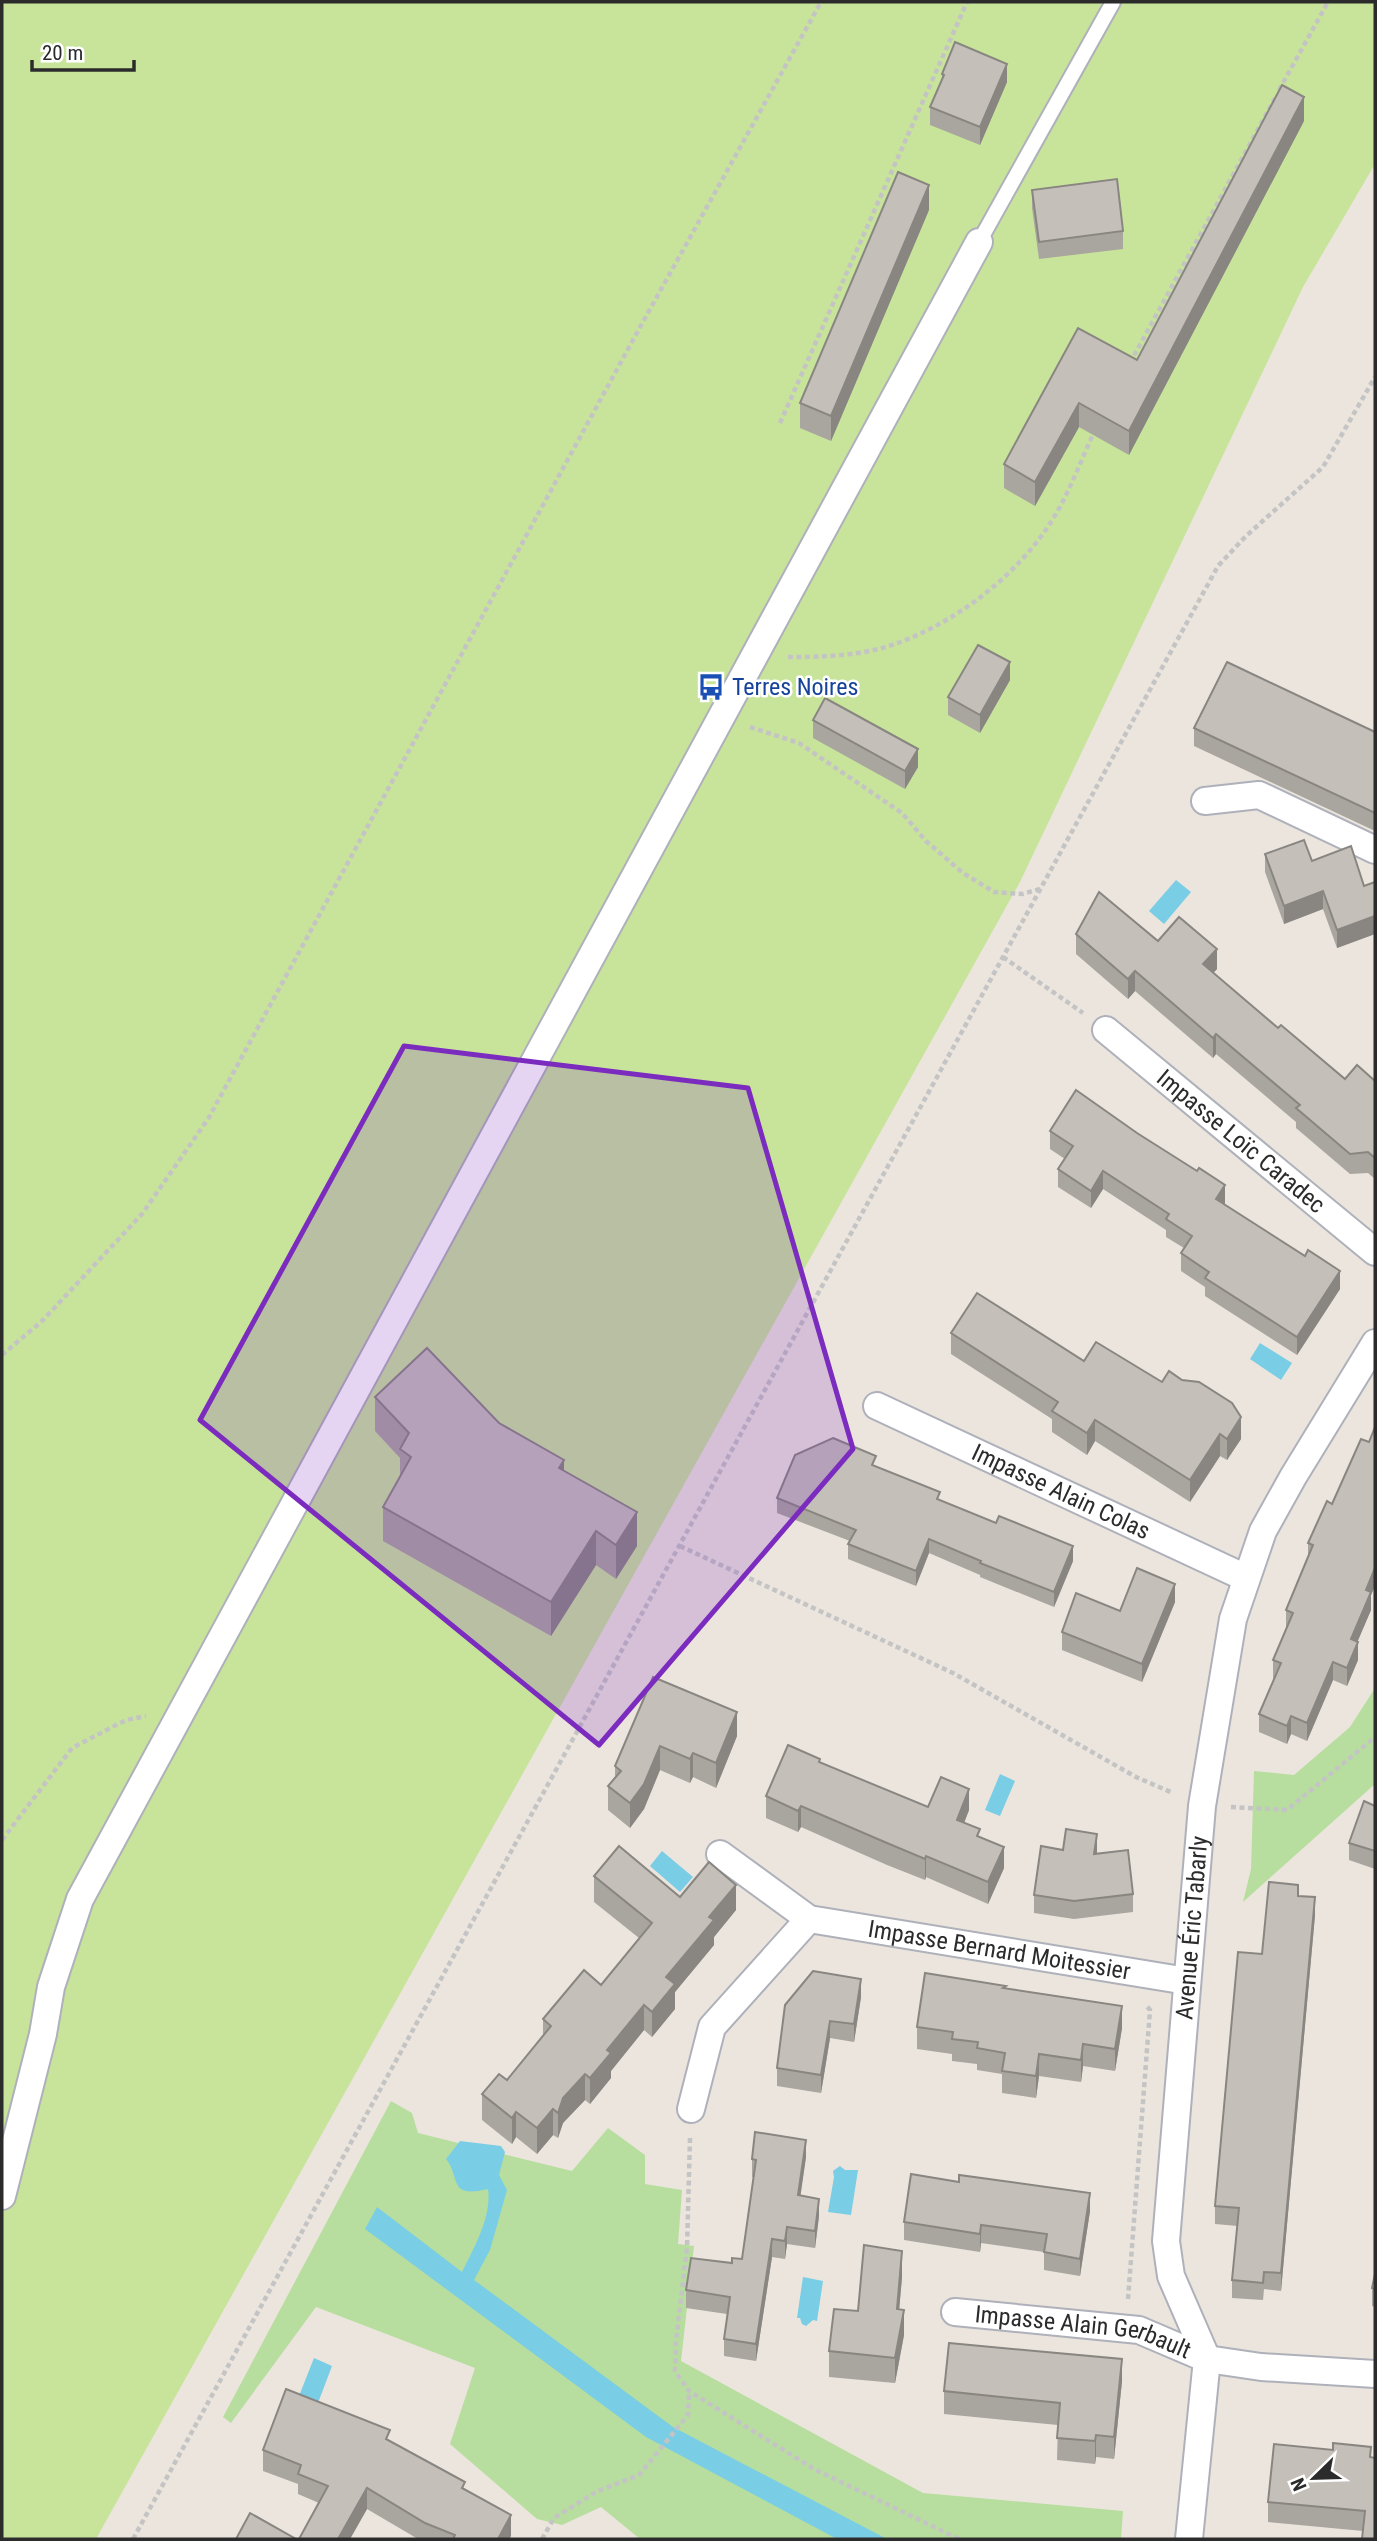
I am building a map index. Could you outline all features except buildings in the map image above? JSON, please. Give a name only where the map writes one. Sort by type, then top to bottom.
[{"type":"street","points":[[2,2196],[43,2035],[51,1987],[80,1899],[979,242]]},
{"type":"street","points":[[1205,801],[1259,795],[1375,850]]},
{"type":"street","name":"Impasse Loïc Caradec","points":[[1106,1030],[1375,1252]]},
{"type":"street","name":"Avenue Éric Tabarly","points":[[1189,2539],[1207,2360],[1171,2276],[1166,2241],[1202,1806],[1233,1619],[1246,1578],[1264,1531],[1287,1488],[1375,1343]]},
{"type":"street","name":"Impasse Alain Colas","points":[[877,1406],[1246,1578]]},
{"type":"street","name":"Impasse Bernard Moitessier","points":[[720,1854],[809,1919],[1187,1981]]},
{"type":"street","points":[[691,2109],[712,2027],[809,1919]]},
{"type":"street","name":"Impasse Alain Gerbault","points":[[955,2312],[1139,2330],[1207,2360],[1261,2367],[1375,2374]]},
{"type":"lane","points":[[979,242],[1113,2]]},
{"type":"path","points":[[2,1355],[41,1321],[142,1214],[208,1119],[632,342],[821,2]]},
{"type":"path","points":[[780,424],[967,2]]},
{"type":"path","points":[[1125,372],[1328,2]]},
{"type":"path","points":[[133,2539],[1219,566],[1246,536],[1323,467],[1375,377]]},
{"type":"path","points":[[758,650],[783,657],[829,657],[888,646],[937,625],[986,593],[1031,551],[1053,520],[1100,421]]},
{"type":"path","points":[[721,718],[799,743],[902,813],[926,841],[963,873],[994,891],[1022,894],[1041,889]]},
{"type":"path","points":[[1003,957],[1106,1030]]},
{"type":"path","points":[[680,1546],[953,1674],[1136,1777],[1202,1806],[1287,1810],[1375,1737]]},
{"type":"path","points":[[2,1840],[72,1748],[126,1720],[184,1707]]},
{"type":"path","points":[[1122,1970],[1150,2010],[1127,2309],[1139,2330]]},
{"type":"path","points":[[691,2109],[687,2248],[675,2371],[689,2391],[814,2469],[959,2539]]},
{"type":"path","points":[[542,2539],[554,2518],[596,2493],[639,2475],[688,2415],[689,2391]]},
{"type":"highlighted area","points":[[404,1046],[748,1088],[853,1449],[599,1745],[200,1420]]},
{"type":"green space","points":[[2,2],[1375,2],[1375,164],[1303,287],[1020,882],[96,2539],[2,2539]]},
{"type":"green space","points":[[1375,1688],[1375,1784],[1243,1902],[1251,1869],[1254,1771],[1294,1775],[1350,1727]]},
{"type":"green space","points":[[391,2101],[412,2113],[418,2133],[572,2171],[608,2128],[645,2155],[645,2184],[682,2190],[678,2244],[694,2246],[681,2361],[923,2493],[1123,2511],[1121,2539],[640,2539],[601,2507],[562,2525],[537,2519],[450,2444],[475,2368],[316,2307],[231,2423],[223,2417]]},
{"type":"water","points":[[1176,880],[1191,892],[1164,924],[1149,911]]},
{"type":"water","points":[[1260,1343],[1292,1363],[1281,1380],[1250,1359]]},
{"type":"water","points":[[1000,1774],[1015,1781],[1000,1816],[985,1810]]},
{"type":"water","points":[[662,1851],[693,1877],[680,1892],[650,1866]]},
{"type":"water","points":[[460,2141],[501,2146],[505,2152],[499,2175],[507,2190],[490,2250],[474,2280],[673,2427],[887,2539],[837,2539],[646,2437],[365,2229],[377,2207],[462,2272],[481,2232],[489,2199],[488,2189],[466,2191],[457,2185],[446,2159]]},
{"type":"water","points":[[840,2166],[845,2170],[858,2170],[851,2215],[828,2212],[833,2171]]},
{"type":"water","points":[[803,2277],[823,2281],[817,2321],[813,2320],[806,2326],[797,2318]]},
{"type":"water","points":[[314,2358],[332,2366],[318,2403],[299,2396]]},
{"type":"place","name":"Terres Noires","points":[[711,687]]}]
